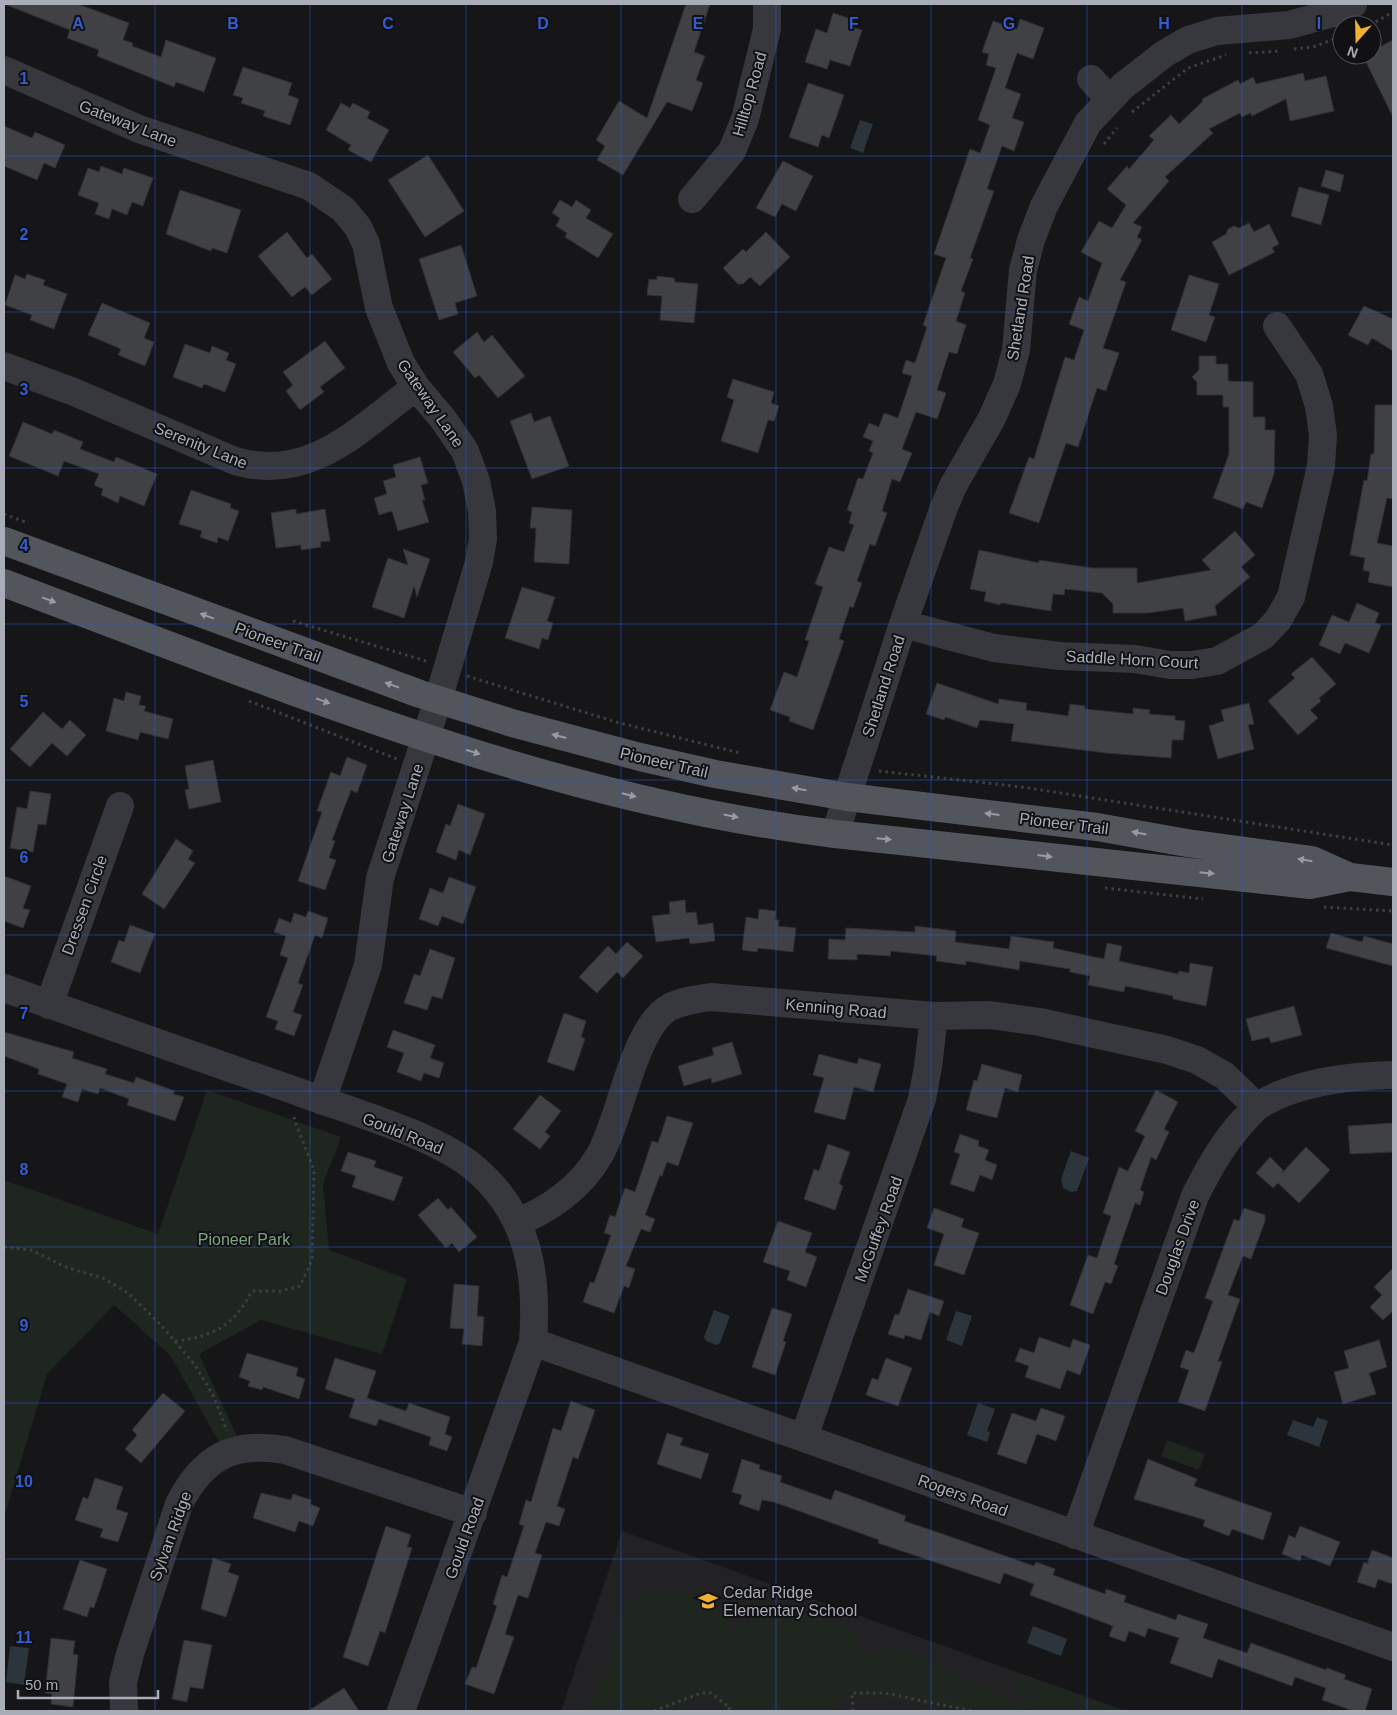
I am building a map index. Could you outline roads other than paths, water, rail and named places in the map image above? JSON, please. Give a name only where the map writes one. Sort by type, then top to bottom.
[{"type":"main road","name":"Pioneer Trail","points":[[4,541],[438,700],[512,723],[640,757],[715,774],[847,797],[1098,827],[1187,843],[1312,860],[1350,877],[1393,882]]},
{"type":"main road","name":"Pioneer Trail","points":[[4,583],[426,738],[533,770],[632,796],[793,829],[835,834],[1310,885],[1350,877]]},
{"type":"street","name":"Hilltop Road","points":[[692,200],[732,151],[745,118],[767,28],[767,4]]},
{"type":"street","name":"Shetland Road","points":[[835,834],[903,624],[953,486],[976,448],[1007,384],[1016,350],[1023,270],[1044,206],[1088,123],[1118,108],[1164,54],[1188,40],[1217,31],[1289,25],[1333,13],[1353,4]]},
{"type":"street","name":"Gateway Lane","points":[[4,70],[139,129],[309,186],[343,208],[358,227],[366,244],[379,308],[388,335],[416,387],[443,419],[465,450],[476,481],[482,511],[483,539],[479,562],[438,700],[380,878],[368,965],[322,1101]]},
{"type":"street","points":[[1091,79],[1118,108]]},
{"type":"street","name":"Saddle Horn Court","points":[[903,624],[1002,649],[1060,656],[1134,659],[1170,665],[1217,661],[1263,636],[1278,620],[1291,597],[1321,466],[1323,434],[1309,374],[1277,326]]},
{"type":"street","name":"Serenity Lane","points":[[4,366],[144,421],[235,461],[256,467],[276,468],[296,465],[329,451],[416,387]]},
{"type":"street","name":"Dressen Circle","points":[[49,1005],[120,806]]},
{"type":"street","name":"Gould Road","points":[[4,988],[322,1101],[445,1148],[474,1168],[499,1195],[518,1222],[527,1245],[533,1272],[536,1308],[534,1342],[401,1711]]},
{"type":"street","name":"Kenning Road","points":[[518,1222],[538,1214],[562,1198],[582,1178],[599,1156],[643,1041],[653,1022],[670,1008],[690,1000],[711,998],[934,1016],[989,1015],[1040,1022],[1167,1050],[1197,1060],[1226,1076],[1257,1107]]},
{"type":"street","name":"McGuffey Road","points":[[804,1437],[922,1099],[934,1016]]},
{"type":"street","name":"Douglas Drive","points":[[1075,1535],[1195,1196],[1212,1162],[1233,1132],[1257,1107],[1295,1090],[1330,1080],[1393,1075]]},
{"type":"street","name":"Rogers Road","points":[[534,1342],[1393,1647]]},
{"type":"street","name":"Sylvan Ridge","points":[[124,1711],[123,1682],[130,1654],[179,1504],[191,1480],[210,1462],[234,1451],[259,1446],[285,1450],[473,1513]]},
{"type":"place","name":"Cedar Ridge Elementary School","points":[[708,1601]]},
{"type":"park label","name":"Pioneer Park","points":[[244,1239]]}]
